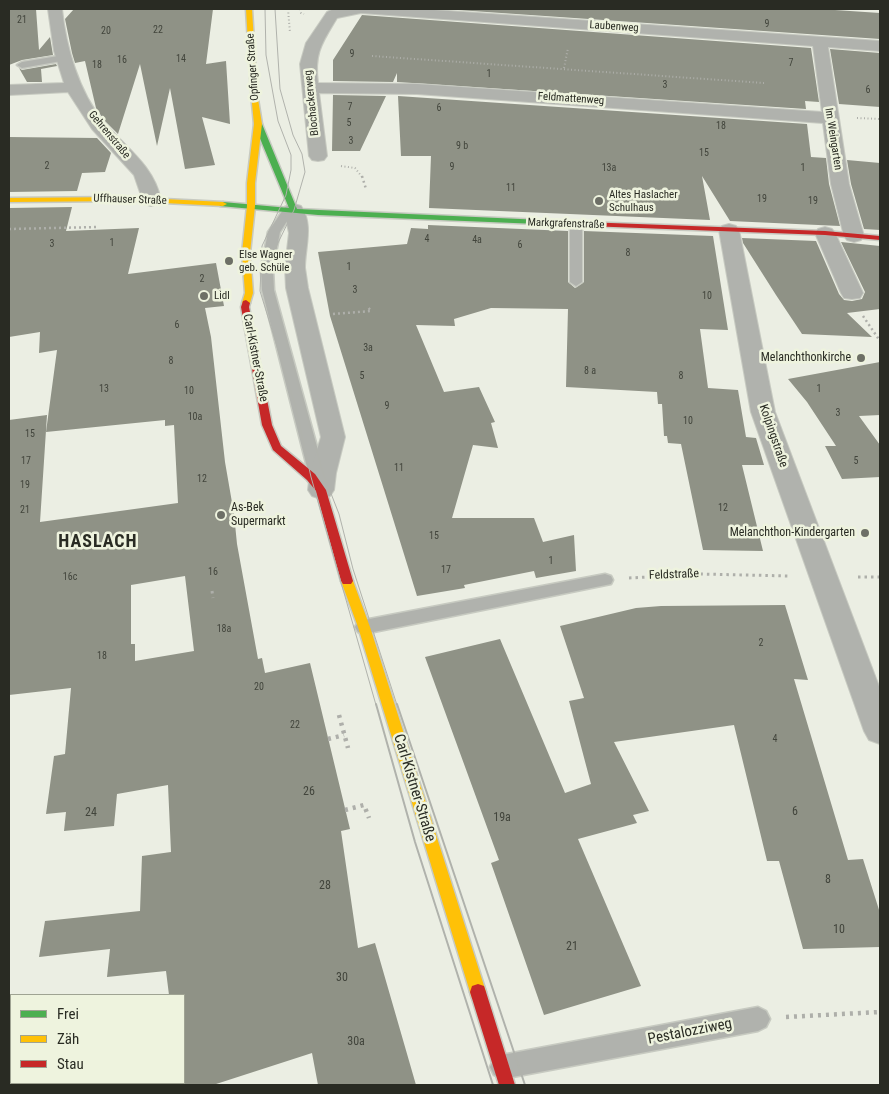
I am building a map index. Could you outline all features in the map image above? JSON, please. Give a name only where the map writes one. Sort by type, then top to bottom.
[{"type":"street","name":"Gehrenstraße","points":[[55,9],[55,29],[76,88],[91,117],[140,173],[148,185],[151,200]]},
{"type":"street","name":"Opfinger Straße","points":[[249,9],[254,93],[258,124],[252,159],[251,206]]},
{"type":"street","name":"Laubenweg","points":[[347,11],[377,10],[880,46]]},
{"type":"street","name":"Blochackerweg","points":[[318,158],[308,64],[314,43],[332,16],[347,11]]},
{"type":"street","name":"Im Weingarten","points":[[820,42],[829,118],[840,184],[854,236]]},
{"type":"street","points":[[9,90],[76,88]]},
{"type":"street","name":"Feldmattenweg","points":[[312,88],[417,89],[829,118]]},
{"type":"street","name":"Opfinger Straße","points":[[258,124],[274,159],[280,183],[291,209]]},
{"type":"street","name":"Uffhauser Straße","points":[[9,200],[151,200],[251,206]]},
{"type":"street","name":"Markgrafenstraße","points":[[251,206],[363,215],[825,233],[880,238]]},
{"type":"street","name":"Carl-Kistner-Straße","points":[[251,206],[246,253],[249,293],[245,307],[267,425],[277,448],[311,477],[321,490],[342,566],[364,627],[505,1076]]},
{"type":"street","name":"Carl-Kistner-Straße","points":[[291,209],[299,233],[295,268],[298,288],[333,437],[323,473],[321,490]]},
{"type":"street","name":"Kolpingstraße","points":[[729,230],[763,412],[825,577]]},
{"type":"street","points":[[825,233],[852,293]]},
{"type":"street","points":[[825,577],[880,732]]},
{"type":"lane","points":[[22,65],[64,58]]},
{"type":"lane","points":[[291,209],[274,232],[266,268],[268,290],[321,490]]},
{"type":"lane","points":[[576,224],[576,282]]},
{"type":"lane","points":[[364,627],[605,580]]},
{"type":"lane","name":"Pestalozziweg","points":[[505,1076],[758,1019]]},
{"type":"path","points":[[564,68],[568,48]]},
{"type":"path","points":[[372,56],[764,83]]},
{"type":"path","points":[[318,158],[355,168],[362,176],[367,187],[363,215]]},
{"type":"path","points":[[305,317],[371,311],[368,307]]},
{"type":"path","name":"Feldstraße","points":[[605,580],[700,574],[825,577]]},
{"type":"path","points":[[212,591],[213,598]]},
{"type":"path","points":[[340,715],[348,748]]},
{"type":"path","points":[[328,739],[344,734]]},
{"type":"path","points":[[345,810],[364,806],[369,818]]},
{"type":"path","points":[[758,1019],[880,1012]]},
{"type":"building","points":[[9,9],[36,9],[39,50],[50,37],[53,55],[22,60],[9,65]]},
{"type":"building","points":[[74,9],[213,9],[206,64],[226,61],[230,124],[202,117],[215,165],[185,169],[170,88],[157,146],[140,64],[118,134],[104,120],[96,108],[85,61],[75,63],[72,53],[65,19]]},
{"type":"building","points":[[443,9],[820,9],[880,13],[880,39]]},
{"type":"building","points":[[362,15],[811,48],[819,102],[805,101],[806,109],[397,82],[397,73],[393,82],[333,81],[333,60]]},
{"type":"building","points":[[830,49],[880,53],[880,107],[839,104]]},
{"type":"building","points":[[56,64],[57,66],[41,69],[42,82],[27,82],[19,68],[22,70]]},
{"type":"building","points":[[333,95],[386,96],[360,151],[332,151]]},
{"type":"building","points":[[398,96],[807,124],[811,157],[826,158],[829,184],[840,226],[730,221],[702,176],[710,220],[429,208],[431,156],[401,156]]},
{"type":"building","points":[[9,137],[97,138],[111,153],[105,172],[82,173],[77,191],[9,192]]},
{"type":"building","points":[[847,160],[880,163],[880,230],[864,229],[851,184]]},
{"type":"building","points":[[72,207],[66,231],[139,228],[128,274],[216,263],[224,306],[205,308],[211,337],[225,462],[237,544],[258,659],[262,658],[265,673],[310,663],[350,829],[341,831],[358,948],[375,943],[416,1085],[318,1085],[312,1053],[213,1085],[184,1085],[185,994],[169,994],[166,971],[107,977],[110,949],[39,957],[45,921],[140,911],[142,856],[171,852],[168,785],[117,794],[114,826],[64,831],[66,812],[46,814],[54,756],[65,754],[71,688],[9,695],[9,420],[47,415],[40,522],[178,503],[174,425],[165,426],[165,420],[46,432],[57,350],[39,353],[40,332],[9,337],[9,208]],"holes":[[[185,576],[194,651],[135,661],[135,644],[131,644],[131,585]]]},
{"type":"building","points":[[428,225],[568,231],[568,282],[575,288],[584,282],[584,231],[713,236],[728,330],[700,329],[708,388],[738,390],[746,437],[756,438],[764,465],[742,465],[763,551],[703,550],[681,444],[668,443],[667,436],[664,436],[662,404],[658,404],[657,392],[566,387],[568,309],[491,308],[454,319],[455,326],[416,325],[444,392],[479,387],[495,422],[491,423],[498,448],[473,445],[452,518],[534,518],[543,542],[574,535],[576,571],[536,578],[534,571],[464,585],[465,588],[417,596],[330,316],[318,252],[407,244],[411,228],[428,229]]},
{"type":"building","points":[[742,238],[816,241],[839,294],[844,300],[852,301],[862,299],[865,292],[841,242],[880,246],[880,309],[847,313],[872,337],[802,334],[743,243]]},
{"type":"building","points":[[880,362],[880,415],[859,416],[880,445],[880,477],[842,479],[825,446],[836,446],[807,402],[788,379]]},
{"type":"building","points":[[785,605],[808,680],[794,679],[848,860],[863,859],[880,913],[880,947],[803,949],[779,861],[767,861],[734,725],[614,742],[649,811],[633,815],[637,823],[578,839],[641,986],[544,1015],[491,863],[499,860],[425,657],[500,639],[565,793],[591,784],[569,701],[584,698],[560,626],[636,608]]},
{"type":"tram line","points":[[265,9],[266,55],[278,121],[291,155],[291,170],[286,195],[262,246],[260,291],[295,405],[311,477],[376,705]]},
{"type":"tram line","points":[[275,9],[280,89],[293,135],[302,154],[305,172],[294,210],[276,247],[271,266],[272,290],[323,473],[339,514],[353,569],[397,705]]},
{"type":"tram line","points":[[376,704],[415,842],[493,1085]]},
{"type":"tram line","points":[[397,704],[525,1085]]},
{"type":"traffic: fast","points":[[258,124],[294,210]]},
{"type":"traffic: fast","points":[[223,204],[318,213],[587,224]]},
{"type":"traffic: slow","points":[[246,303],[249,293],[246,253],[251,206],[251,183],[258,124],[254,93],[249,9]]},
{"type":"traffic: slow","points":[[9,200],[125,199],[223,204]]},
{"type":"traffic: slow","points":[[347,581],[364,627],[478,992]]},
{"type":"traffic: jam","points":[[587,224],[825,233],[880,238]]},
{"type":"traffic: jam","points":[[246,303],[245,307],[267,425],[277,448],[311,477],[321,490],[347,581]]},
{"type":"traffic: jam","points":[[478,992],[507,1085]]},
{"type":"place","name":"Altes Haslacher Schulhaus","points":[[599,201]]},
{"type":"place","name":"Else Wagner geb. Schüle","points":[[229,261]]},
{"type":"place","name":"Lidl","points":[[204,296]]},
{"type":"place","name":"Melanchthonkirche","points":[[861,358]]},
{"type":"place","name":"As-Bek Supermarkt","points":[[221,515]]},
{"type":"place","name":"Melanchthon-Kindergarten","points":[[865,533]]},
{"type":"district","name":"HASLACH","points":[[98,542]]}]
